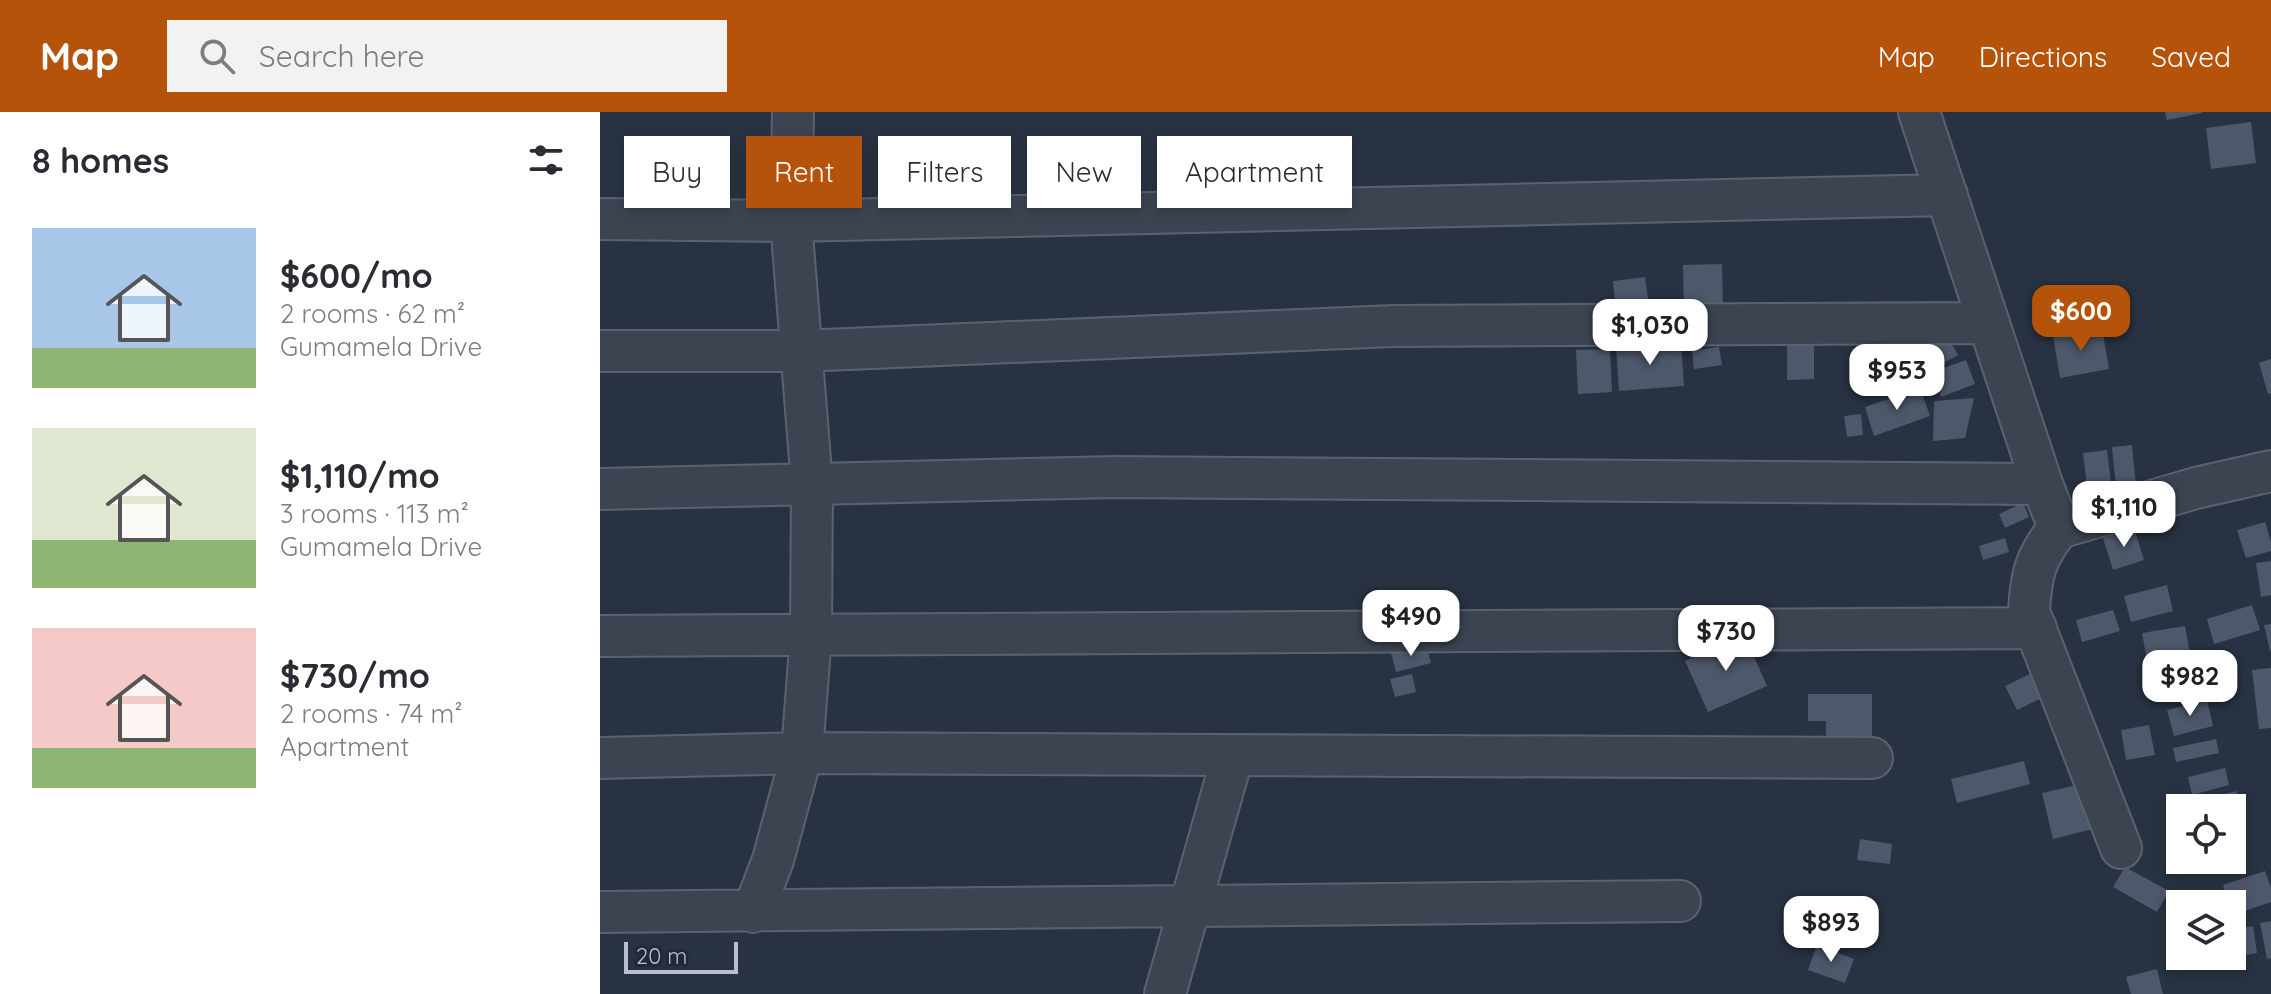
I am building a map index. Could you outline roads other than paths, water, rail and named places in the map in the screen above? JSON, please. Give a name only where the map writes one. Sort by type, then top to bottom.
[{"type":"street","points":[[753,912],[773,860],[802,753],[811,634],[812,485],[791,221],[793,112]]},
{"type":"street","points":[[1919,112],[2059,528]]},
{"type":"street","points":[[600,219],[791,221],[1947,195]]},
{"type":"street","points":[[600,351],[801,351],[1394,326],[1989,323]]},
{"type":"street","points":[[2121,848],[2029,612],[2030,581],[2043,547],[2059,528],[2196,488],[2271,471]]},
{"type":"street","points":[[600,489],[1115,477],[2042,484]]},
{"type":"street","points":[[600,636],[2036,628]]},
{"type":"street","points":[[600,758],[802,753],[1872,758]]},
{"type":"street","points":[[1165,994],[1233,755]]},
{"type":"street","points":[[600,912],[1680,901]]}]
